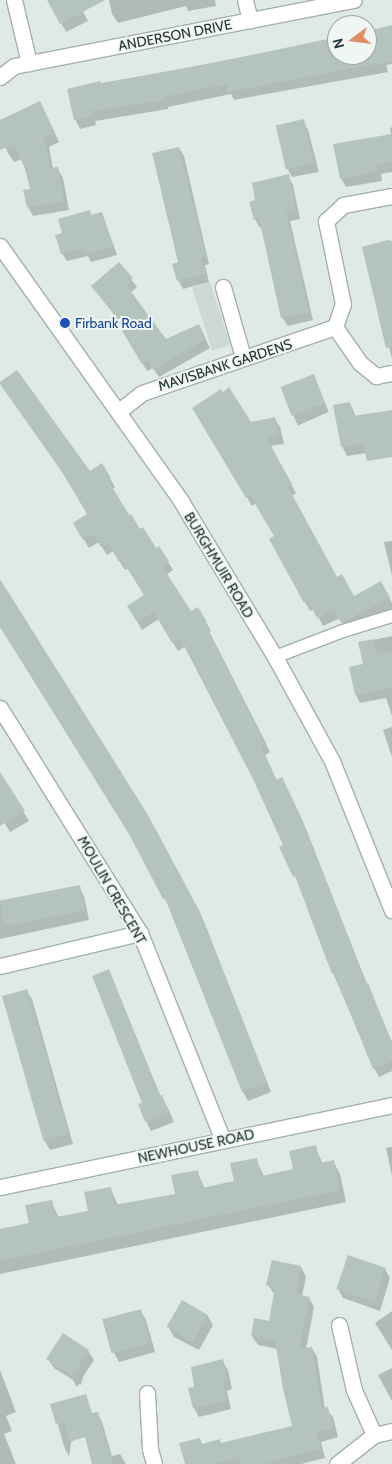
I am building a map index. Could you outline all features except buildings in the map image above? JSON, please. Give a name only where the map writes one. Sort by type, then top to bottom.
[{"type":"street","points":[[14,0],[29,63]]},
{"type":"street","points":[[246,0],[250,20]]},
{"type":"street","name":"ANDERSON DRIVE","points":[[0,77],[14,66],[354,0]]},
{"type":"street","points":[[392,196],[343,205],[326,221],[343,304],[335,327],[360,363],[376,376],[392,373]]},
{"type":"street","name":"BURGHMUIR ROAD","points":[[0,246],[182,501],[275,657],[332,761],[392,910]]},
{"type":"street","points":[[223,287],[243,357]]},
{"type":"street","name":"MAVISBANK GARDENS","points":[[119,411],[142,393],[335,327]]},
{"type":"street","name":"MOULIN CRESCENT","points":[[0,708],[140,933],[223,1140]]},
{"type":"street","points":[[0,966],[140,933]]},
{"type":"street","name":"NEWHOUSE ROAD","points":[[0,1187],[392,1105]]},
{"type":"street","points":[[339,1325],[354,1390],[374,1435]]},
{"type":"street","points":[[147,1393],[150,1449],[154,1464]]},
{"type":"street","points":[[337,1464],[374,1435],[392,1431]]},
{"type":"lane","points":[[275,657],[343,631],[392,616]]},
{"type":"shaded area","points":[[210,282],[230,345],[212,351],[192,288]]},
{"type":"place","name":"Firbank Road","points":[[65,323]]}]
